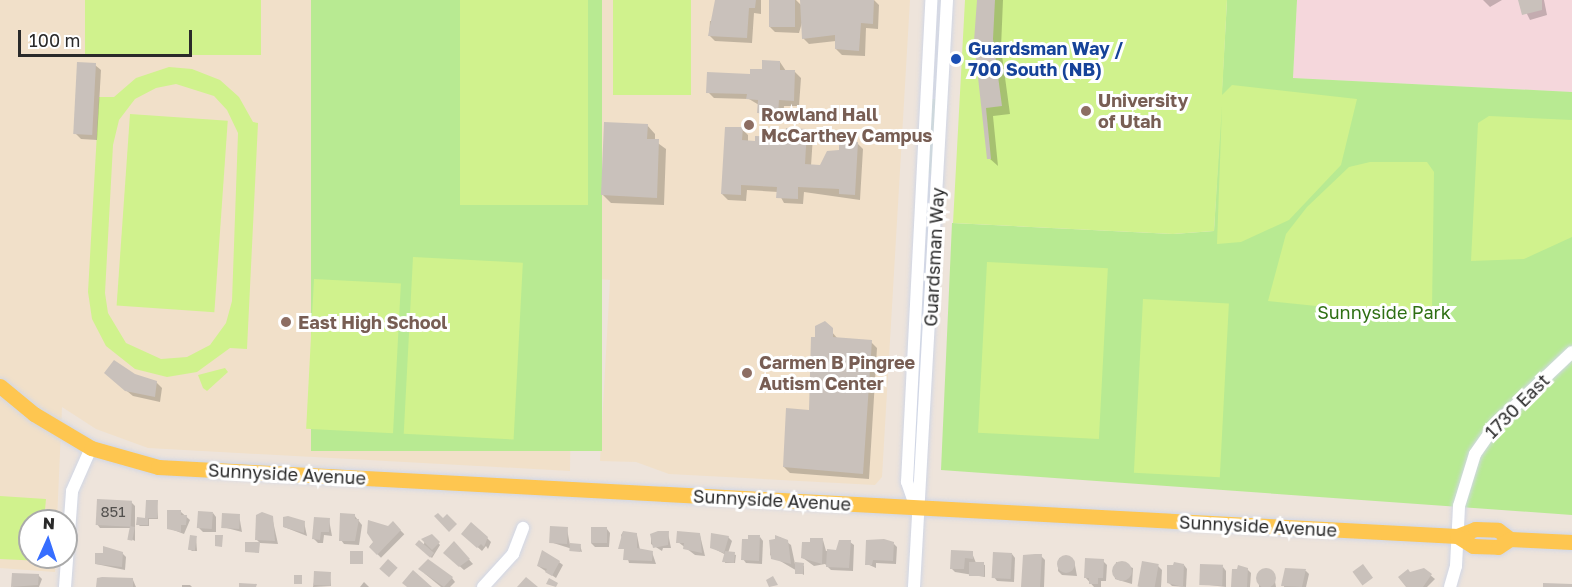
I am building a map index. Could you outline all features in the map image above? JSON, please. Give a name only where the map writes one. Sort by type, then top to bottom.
[{"type":"main road","name":"Sunnyside Avenue","points":[[0,386],[34,414],[91,448],[158,467],[1457,536],[1475,529],[1498,530],[1510,539],[1572,542]]},
{"type":"street","name":"Guardsman Way","points":[[916,507],[907,482],[931,0]]},
{"type":"street","name":"Guardsman Way","points":[[916,507],[923,483],[948,0]]},
{"type":"street","name":"1730 East","points":[[1450,587],[1460,500],[1481,442],[1572,352]]},
{"type":"street","points":[[66,587],[72,491],[91,448]]},
{"type":"street","points":[[914,587],[916,507]]},
{"type":"street","points":[[483,587],[513,554],[523,528]]},
{"type":"shaded area","name":"East High School","points":[[0,0],[314,0],[573,238],[570,471],[148,448],[96,429],[62,407],[58,509],[18,509],[18,569],[55,569],[55,572],[0,568]]},
{"type":"shaded area","points":[[601,0],[910,0],[882,477],[875,485],[669,474],[636,462],[600,461],[610,280],[586,278]]},
{"type":"shaded area","points":[[1297,0],[1572,0],[1572,92],[1293,78]]},
{"type":"green space","points":[[85,0],[261,0],[261,55],[85,55]]},
{"type":"green space","points":[[311,0],[602,0],[602,451],[311,451]]},
{"type":"green space","points":[[460,0],[588,0],[588,205],[460,205]]},
{"type":"green space","points":[[613,0],[691,0],[691,95],[613,95]]},
{"type":"green space","name":"University of Utah","points":[[965,0],[1227,0],[1222,95],[1232,85],[1357,99],[1341,165],[1289,220],[1241,242],[1217,244],[1222,106],[1214,231],[1173,234],[953,223]]},
{"type":"green space","name":"Sunnyside Park","points":[[1227,0],[1297,0],[1293,78],[1572,92],[1572,515],[941,470],[952,223],[1173,234],[1214,231]]},
{"type":"green space","points":[[169,67],[192,69],[220,80],[239,97],[253,122],[258,123],[247,349],[230,348],[197,372],[167,377],[135,369],[106,346],[92,319],[88,292],[99,97],[114,97],[136,78]],"holes":[[[176,84],[214,96],[227,110],[238,133],[232,301],[226,323],[210,345],[187,357],[161,359],[126,343],[108,313],[105,293],[113,145],[119,120],[135,99],[156,88]]]},
{"type":"green space","points":[[930,99],[939,99],[932,174],[927,173]]},
{"type":"green space","points":[[130,114],[228,121],[214,312],[117,306]]},
{"type":"green space","points":[[1489,116],[1572,120],[1572,237],[1524,259],[1471,261],[1478,123]]},
{"type":"green space","points":[[1370,162],[1427,162],[1434,172],[1432,309],[1424,317],[1268,301],[1286,234],[1307,207],[1349,167]]},
{"type":"green space","points":[[413,257],[523,263],[514,440],[404,434]]},
{"type":"green space","points":[[987,262],[1108,268],[1099,439],[978,433]]},
{"type":"green space","points":[[314,279],[401,284],[393,433],[306,429]]},
{"type":"green space","points":[[1143,299],[1229,304],[1220,477],[1134,473]]},
{"type":"green space","points":[[225,368],[228,372],[207,391],[203,388],[198,375]]},
{"type":"green space","points":[[0,496],[46,499],[45,509],[18,509],[18,560],[0,559]]},
{"type":"building","points":[[715,0],[756,0],[755,8],[749,8],[747,38],[708,36]]},
{"type":"building","points":[[769,0],[795,0],[795,27],[769,27]]},
{"type":"building","points":[[800,0],[874,0],[873,24],[861,23],[859,51],[835,49],[835,35],[802,39]]},
{"type":"building","points":[[977,0],[995,0],[993,39],[1002,106],[986,108],[991,159],[987,159],[974,41]]},
{"type":"building","points":[[1518,0],[1542,0],[1542,10],[1522,15]]},
{"type":"building","points":[[762,60],[780,61],[780,70],[795,70],[794,101],[779,100],[778,114],[757,113],[758,100],[746,99],[747,94],[706,93],[707,72],[750,74],[750,69],[762,69]]},
{"type":"building","points":[[77,62],[96,63],[92,135],[73,134]]},
{"type":"building","points":[[604,122],[648,124],[647,139],[659,139],[657,198],[601,195]]},
{"type":"building","points":[[725,127],[743,127],[742,140],[755,141],[755,136],[785,137],[786,128],[807,129],[805,164],[820,165],[827,151],[839,150],[839,140],[858,142],[855,195],[839,194],[839,189],[798,187],[798,199],[776,198],[777,187],[741,185],[741,195],[721,194]]},
{"type":"building","points":[[825,321],[833,328],[833,337],[872,340],[863,474],[783,467],[786,408],[809,410],[811,337],[815,337],[815,326]]},
{"type":"building","points":[[114,360],[135,374],[157,381],[155,397],[125,391],[104,373]]},
{"type":"building","points":[[97,499],[132,501],[131,527],[96,525]]},
{"type":"building","points":[[146,500],[158,500],[157,518],[148,518],[148,525],[136,525],[137,517],[145,518]]},
{"type":"building","points":[[167,510],[181,510],[181,515],[187,515],[186,525],[181,525],[181,532],[167,529]]},
{"type":"building","points":[[198,511],[213,512],[212,529],[197,528]]},
{"type":"building","points":[[262,512],[273,516],[275,541],[255,540],[256,515]]},
{"type":"building","points":[[222,513],[240,514],[239,529],[221,528]]},
{"type":"building","points":[[340,513],[355,514],[355,519],[359,519],[355,541],[339,541]]},
{"type":"building","points":[[438,513],[443,518],[447,514],[457,524],[449,532],[434,516]]},
{"type":"building","points":[[288,516],[305,521],[304,533],[283,527],[283,517]]},
{"type":"building","points":[[314,517],[330,518],[329,532],[321,532],[320,540],[312,539]]},
{"type":"building","points":[[368,520],[388,526],[393,521],[401,530],[377,555],[369,547],[373,542],[367,533]]},
{"type":"building","points":[[471,522],[488,537],[484,547],[481,544],[477,548],[461,534]]},
{"type":"building","points":[[130,526],[135,527],[132,541],[127,540]]},
{"type":"building","points":[[550,526],[568,527],[567,544],[549,543]]},
{"type":"building","points":[[591,527],[607,527],[607,543],[591,543]]},
{"type":"building","points":[[623,531],[637,533],[637,548],[653,551],[652,561],[623,560],[624,549],[618,549]]},
{"type":"building","points":[[669,531],[668,545],[653,548],[650,534]]},
{"type":"building","points":[[677,531],[700,533],[702,553],[683,549],[684,543],[676,543]]},
{"type":"building","points":[[711,533],[729,536],[724,553],[710,548]]},
{"type":"building","points":[[432,534],[440,542],[432,550],[421,539]]},
{"type":"building","points":[[190,535],[197,536],[195,551],[188,550]]},
{"type":"building","points":[[215,535],[223,535],[222,547],[215,546]]},
{"type":"building","points":[[748,535],[760,535],[759,561],[741,560],[742,539],[748,539]]},
{"type":"building","points":[[775,535],[788,540],[791,564],[771,559],[769,540],[775,539]]},
{"type":"building","points":[[810,538],[823,538],[822,564],[801,558],[802,542],[810,542]]},
{"type":"building","points":[[884,539],[894,542],[893,561],[873,560],[872,565],[865,565],[866,540]]},
{"type":"building","points":[[419,540],[434,553],[430,558],[415,545]]},
{"type":"building","points":[[839,540],[851,540],[849,568],[826,567],[827,549],[836,550]]},
{"type":"building","points":[[454,541],[470,559],[459,567],[443,553]]},
{"type":"building","points":[[245,542],[260,542],[259,553],[245,552]]},
{"type":"building","points":[[570,543],[581,544],[580,552],[569,551]]},
{"type":"building","points":[[103,546],[123,552],[122,567],[95,564],[95,553],[103,553]]},
{"type":"building","points":[[542,550],[560,561],[552,576],[545,572],[547,569],[537,566]]},
{"type":"building","points":[[951,550],[973,551],[973,559],[965,558],[964,569],[950,569]]},
{"type":"building","points":[[350,551],[363,551],[363,564],[350,564]]},
{"type":"building","points":[[725,551],[735,552],[734,563],[722,562]]},
{"type":"building","points":[[993,552],[1012,553],[1011,579],[992,578]]},
{"type":"building","points":[[1042,554],[1040,587],[1021,587],[1023,555]]},
{"type":"building","points":[[1066,555],[1072,558],[1075,564],[1072,570],[1066,573],[1060,570],[1057,564],[1060,558]]},
{"type":"building","points":[[1085,558],[1104,559],[1103,578],[1098,578],[1098,584],[1089,584],[1089,578],[1084,578]]},
{"type":"building","points":[[388,559],[398,568],[389,577],[379,569]]},
{"type":"building","points":[[428,559],[453,577],[444,587],[418,569]]},
{"type":"building","points":[[1122,561],[1129,564],[1132,571],[1129,578],[1122,581],[1115,578],[1112,571],[1115,564]]},
{"type":"building","points":[[1142,561],[1159,564],[1155,587],[1137,587]]},
{"type":"building","points":[[795,562],[804,563],[803,574],[795,574]]},
{"type":"building","points":[[969,562],[984,562],[984,576],[969,576]]},
{"type":"building","points":[[1174,562],[1184,564],[1183,587],[1167,583],[1167,565],[1173,565]]},
{"type":"building","points":[[1200,564],[1223,565],[1222,586],[1199,585]]},
{"type":"building","points":[[1363,564],[1373,578],[1362,585],[1352,572]]},
{"type":"building","points":[[1238,565],[1248,568],[1247,587],[1231,587],[1232,569],[1237,569]]},
{"type":"building","points":[[1266,568],[1273,571],[1276,578],[1273,585],[1266,588],[1259,585],[1256,578],[1259,571]]},
{"type":"building","points":[[1285,568],[1306,569],[1302,587],[1281,586]]},
{"type":"building","points":[[1424,568],[1432,574],[1423,587],[1406,587],[1398,577],[1408,569],[1410,572]]},
{"type":"building","points":[[413,570],[432,587],[407,587],[402,583]]},
{"type":"building","points":[[314,571],[331,572],[330,586],[313,585]]},
{"type":"building","points":[[12,573],[39,574],[38,585],[11,587]]},
{"type":"building","points":[[294,575],[302,575],[302,584],[294,584]]},
{"type":"building","points":[[773,576],[778,585],[769,587],[766,580]]},
{"type":"building","points":[[526,577],[538,587],[517,587]]},
{"type":"building","points":[[97,578],[133,578],[133,587],[96,587]]},
{"type":"building","points":[[549,578],[558,583],[556,587],[546,584]]},
{"type":"building","points":[[239,583],[257,584],[256,587],[239,587]]},
{"type":"building","points":[[1543,583],[1572,584],[1572,587],[1543,587]]},
{"type":"place","name":"Guardsman Way / 700 South (NB)","points":[[956,59]]},
{"type":"place","name":"University of Utah","points":[[1086,111]]},
{"type":"place","name":"Rowland Hall McCarthey Campus","points":[[749,125]]},
{"type":"place","name":"East High School","points":[[286,322]]},
{"type":"place","name":"Carmen B Pingree Autism Center","points":[[747,373]]}]
